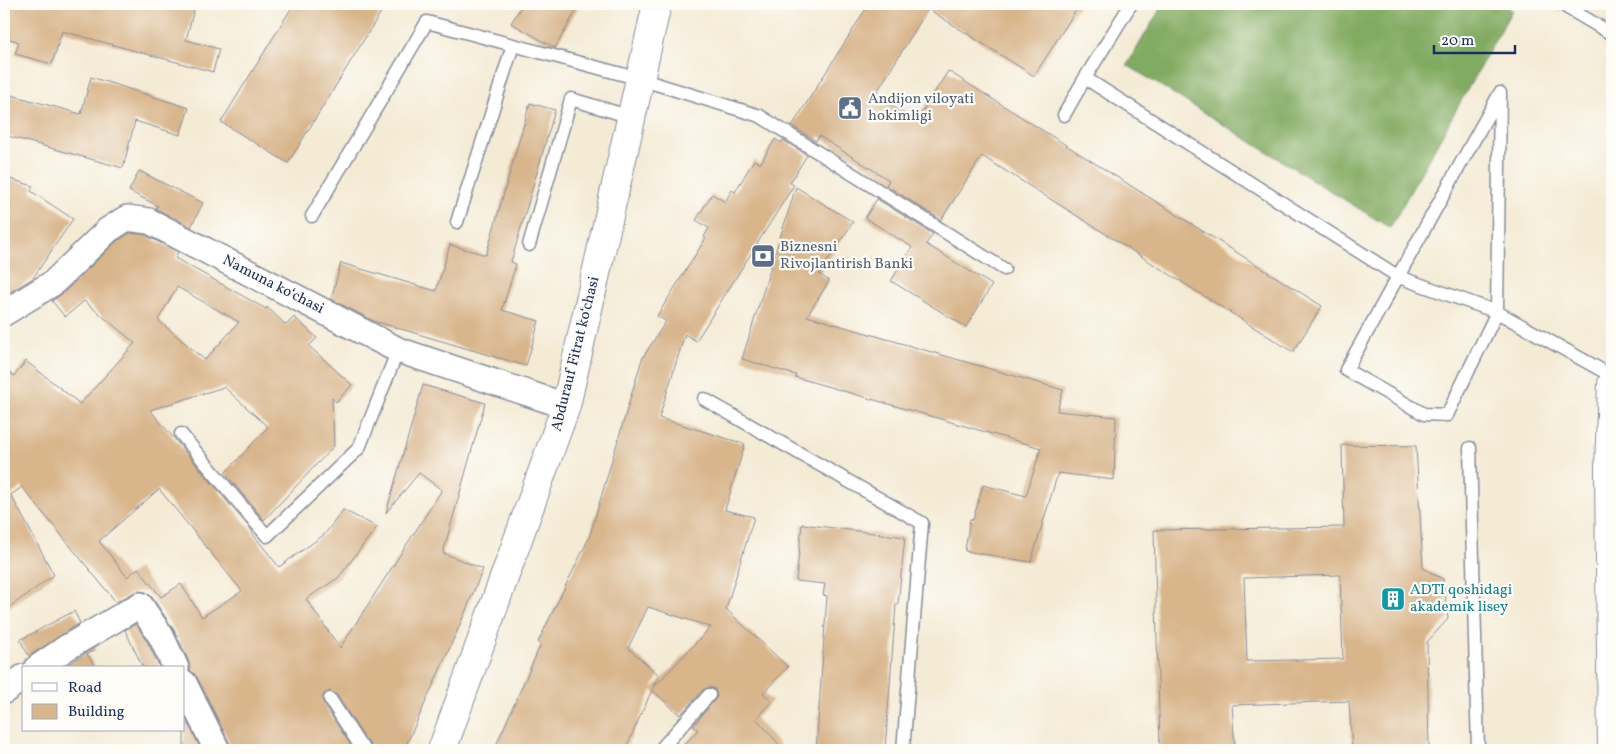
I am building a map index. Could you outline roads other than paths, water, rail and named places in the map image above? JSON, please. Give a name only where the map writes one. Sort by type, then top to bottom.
[{"type":"main road","name":"Abdurauf Fitrat koʻchasi","points":[[442,750],[566,406],[657,4]]},
{"type":"main road","points":[[1612,384],[1609,470],[1612,750]]},
{"type":"street","name":"Namuna koʻchasi","points":[[4,314],[52,283],[108,230],[127,218],[148,221],[398,350],[566,406]]},
{"type":"street","points":[[40,666],[66,648],[140,605],[161,636],[175,666]]},
{"type":"street","points":[[4,691],[22,678]]},
{"type":"street","points":[[185,685],[217,750]]},
{"type":"lane","points":[[1064,115],[1132,4]]},
{"type":"lane","points":[[1561,4],[1612,34]]},
{"type":"lane","points":[[312,216],[427,22],[513,44],[760,116],[1004,269]]},
{"type":"lane","points":[[457,222],[513,44]]},
{"type":"lane","points":[[1085,78],[1399,277],[1497,312],[1612,376]]},
{"type":"lane","points":[[1500,93],[1497,312],[1447,415],[1424,414],[1346,370],[1399,277],[1500,93]]},
{"type":"lane","points":[[529,245],[571,99],[632,117]]},
{"type":"lane","points":[[181,434],[267,536],[359,448],[398,350]]},
{"type":"lane","points":[[704,399],[922,523],[903,750]]},
{"type":"lane","points":[[1470,448],[1478,750]]},
{"type":"lane","points":[[660,750],[709,695]]},
{"type":"lane","points":[[330,699],[359,744],[365,750]]},
{"type":"place","name":"Andijon vilоyati hоkimligi","points":[[850,108]]},
{"type":"place","name":"Biznesni Rivojlantirish Banki","points":[[763,256]]},
{"type":"place","name":"ADTI qoshidagi akademik lisey","points":[[1393,599]]}]
